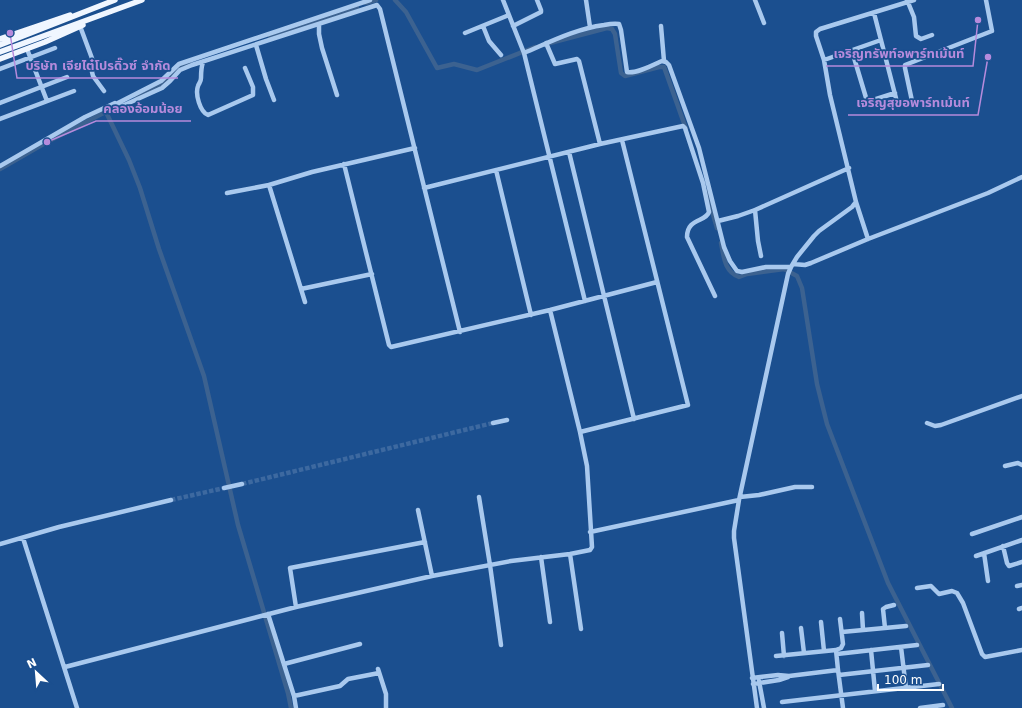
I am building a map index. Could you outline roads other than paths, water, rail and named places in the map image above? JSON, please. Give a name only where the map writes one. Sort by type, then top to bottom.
[{"type":"main road","points":[[0,45],[115,0]]},
{"type":"main road","points":[[0,52],[142,0]]},
{"type":"main road","points":[[0,39],[97,7]]},
{"type":"main road","points":[[0,59],[80,26],[100,15]]},
{"type":"street","points":[[369,7],[371,0]]},
{"type":"street","points":[[118,105],[160,81],[179,64],[371,0]]},
{"type":"street","points":[[503,0],[523,51],[585,301]]},
{"type":"street","points":[[513,26],[540,12],[541,10],[537,0]]},
{"type":"street","points":[[586,0],[590,27]]},
{"type":"street","points":[[755,0],[764,23]]},
{"type":"street","points":[[868,239],[856,202],[849,168],[830,95],[824,60],[816,32],[831,25],[914,0]]},
{"type":"street","points":[[912,101],[905,65],[992,30],[986,0]]},
{"type":"street","points":[[908,1],[914,17],[914,30],[917,38],[921,39],[932,35]]},
{"type":"street","points":[[0,166],[85,117],[118,105],[138,100],[162,88],[180,70],[377,5],[380,9],[460,332]]},
{"type":"street","points":[[874,13],[898,106]]},
{"type":"street","points":[[465,33],[509,15]]},
{"type":"street","points":[[523,51],[574,31],[590,27],[619,24],[627,72],[664,61]]},
{"type":"street","points":[[319,25],[322,48],[338,95]]},
{"type":"street","points":[[80,26],[93,61],[93,76],[104,91]]},
{"type":"street","points":[[483,26],[489,41],[501,55]]},
{"type":"street","points":[[661,26],[664,61],[669,65],[699,148],[729,258],[734,267],[740,272],[771,266],[805,265],[868,239],[967,202],[1021,179]]},
{"type":"street","points":[[824,60],[881,40]]},
{"type":"street","points":[[546,43],[555,64],[577,59],[579,61],[600,144]]},
{"type":"street","points":[[256,45],[274,100]]},
{"type":"street","points":[[0,69],[55,48]]},
{"type":"street","points":[[27,49],[47,101]]},
{"type":"street","points":[[852,51],[867,101],[894,93]]},
{"type":"street","points":[[203,62],[201,80],[197,87],[197,91],[201,108],[203,112],[208,115],[253,95],[253,87],[245,68]]},
{"type":"street","points":[[0,102],[67,77]]},
{"type":"street","points":[[0,119],[74,92]]},
{"type":"street","points":[[424,188],[549,158],[600,144],[683,126],[698,167],[709,212],[708,215],[693,223],[688,230],[687,237],[715,296]]},
{"type":"street","points":[[580,432],[688,405],[622,140]]},
{"type":"street","points":[[227,193],[269,185],[312,172],[415,148]]},
{"type":"street","points":[[569,152],[634,419]]},
{"type":"street","points":[[344,164],[389,345],[391,347],[531,315],[657,282]]},
{"type":"street","points":[[718,221],[755,210],[849,168]]},
{"type":"street","points":[[496,170],[531,315]]},
{"type":"street","points":[[269,185],[305,302]]},
{"type":"street","points":[[757,708],[734,538],[739,498],[791,266],[814,236],[852,207],[856,202]]},
{"type":"street","points":[[755,210],[761,256]]},
{"type":"street","points":[[301,289],[372,274]]},
{"type":"street","points":[[64,667],[296,607],[432,576],[490,565],[589,551],[591,549],[587,466],[550,310]]},
{"type":"street","points":[[927,423],[935,426],[941,425],[1022,396]]},
{"type":"street","points":[[493,423],[507,420]]},
{"type":"street","points":[[1005,466],[1018,463],[1022,465]]},
{"type":"street","points":[[226,488],[242,484]]},
{"type":"street","points":[[590,532],[739,498],[795,487],[812,487]]},
{"type":"street","points":[[479,497],[501,645]]},
{"type":"street","points":[[0,544],[59,527],[171,500]]},
{"type":"street","points":[[418,510],[432,576]]},
{"type":"street","points":[[972,534],[1022,517]]},
{"type":"street","points":[[23,538],[77,708]]},
{"type":"street","points":[[976,556],[1022,540]]},
{"type":"street","points":[[296,607],[290,568],[425,542]]},
{"type":"street","points":[[1003,546],[1009,566],[1022,562]]},
{"type":"street","points":[[984,553],[988,581]]},
{"type":"street","points":[[570,554],[580,629]]},
{"type":"street","points":[[541,557],[550,622]]},
{"type":"street","points":[[917,588],[931,586],[939,594],[952,591],[957,593],[963,603],[982,654],[985,657],[1022,650]]},
{"type":"street","points":[[885,628],[883,610],[886,607],[894,605]]},
{"type":"street","points":[[862,613],[863,630]]},
{"type":"street","points":[[266,615],[284,664],[294,696],[296,708]]},
{"type":"street","points":[[836,652],[842,646],[840,619]]},
{"type":"street","points":[[821,622],[824,651]]},
{"type":"street","points":[[842,632],[906,626]]},
{"type":"street","points":[[802,628],[804,653]]},
{"type":"street","points":[[782,633],[784,656]]},
{"type":"street","points":[[284,664],[360,644]]},
{"type":"street","points":[[776,656],[824,651],[836,652],[871,650],[917,645]]},
{"type":"street","points":[[901,647],[906,688]]},
{"type":"street","points":[[871,650],[875,692]]},
{"type":"street","points":[[836,652],[844,708]]},
{"type":"street","points":[[752,678],[778,675],[789,676],[873,671],[928,665]]},
{"type":"street","points":[[294,696],[340,686],[348,679],[379,671],[386,694],[386,708]]},
{"type":"street","points":[[753,684],[779,680],[789,676]]},
{"type":"street","points":[[759,677],[764,708]]},
{"type":"street","points":[[782,702],[939,684]]},
{"type":"street","points":[[920,708],[943,705]]},
{"type":"waterway","points":[[366,3],[376,0]]},
{"type":"waterway","points":[[395,0],[406,12],[437,68],[454,64],[477,70],[535,47]]},
{"type":"waterway","points":[[270,36],[357,7]]},
{"type":"waterway","points":[[550,43],[607,28],[612,29],[615,34],[621,73],[625,76],[664,67],[686,129]]},
{"type":"waterway","points":[[136,96],[160,85],[178,68],[190,62]]},
{"type":"waterway","points":[[0,169],[47,142],[121,104]]},
{"type":"waterway","points":[[106,112],[129,160],[140,188],[159,249],[204,376],[238,525],[288,693],[291,708]]},
{"type":"waterway","points":[[706,191],[717,228]]},
{"type":"waterway","points":[[721,243],[724,258],[730,271],[739,277],[747,274],[784,269],[797,276],[802,288],[817,384],[827,424],[888,583],[952,708]]},
{"type":"tunnel","points":[[242,484],[493,423]]},
{"type":"tunnel","points":[[171,500],[224,488]]},
{"type":"place","name":"เจริญทรัพท์อพาร์ทเม้นท์","points":[[978,20]]},
{"type":"place","name":"บริษัท เจียไต๋โปรดิ๊วซ์ จำกัด","points":[[10,33]]},
{"type":"place","name":"เจริญสุขอพาร์ทเม้นท์","points":[[988,57]]},
{"type":"place","name":"คลองอ้อมน้อย","points":[[47,142]]}]
